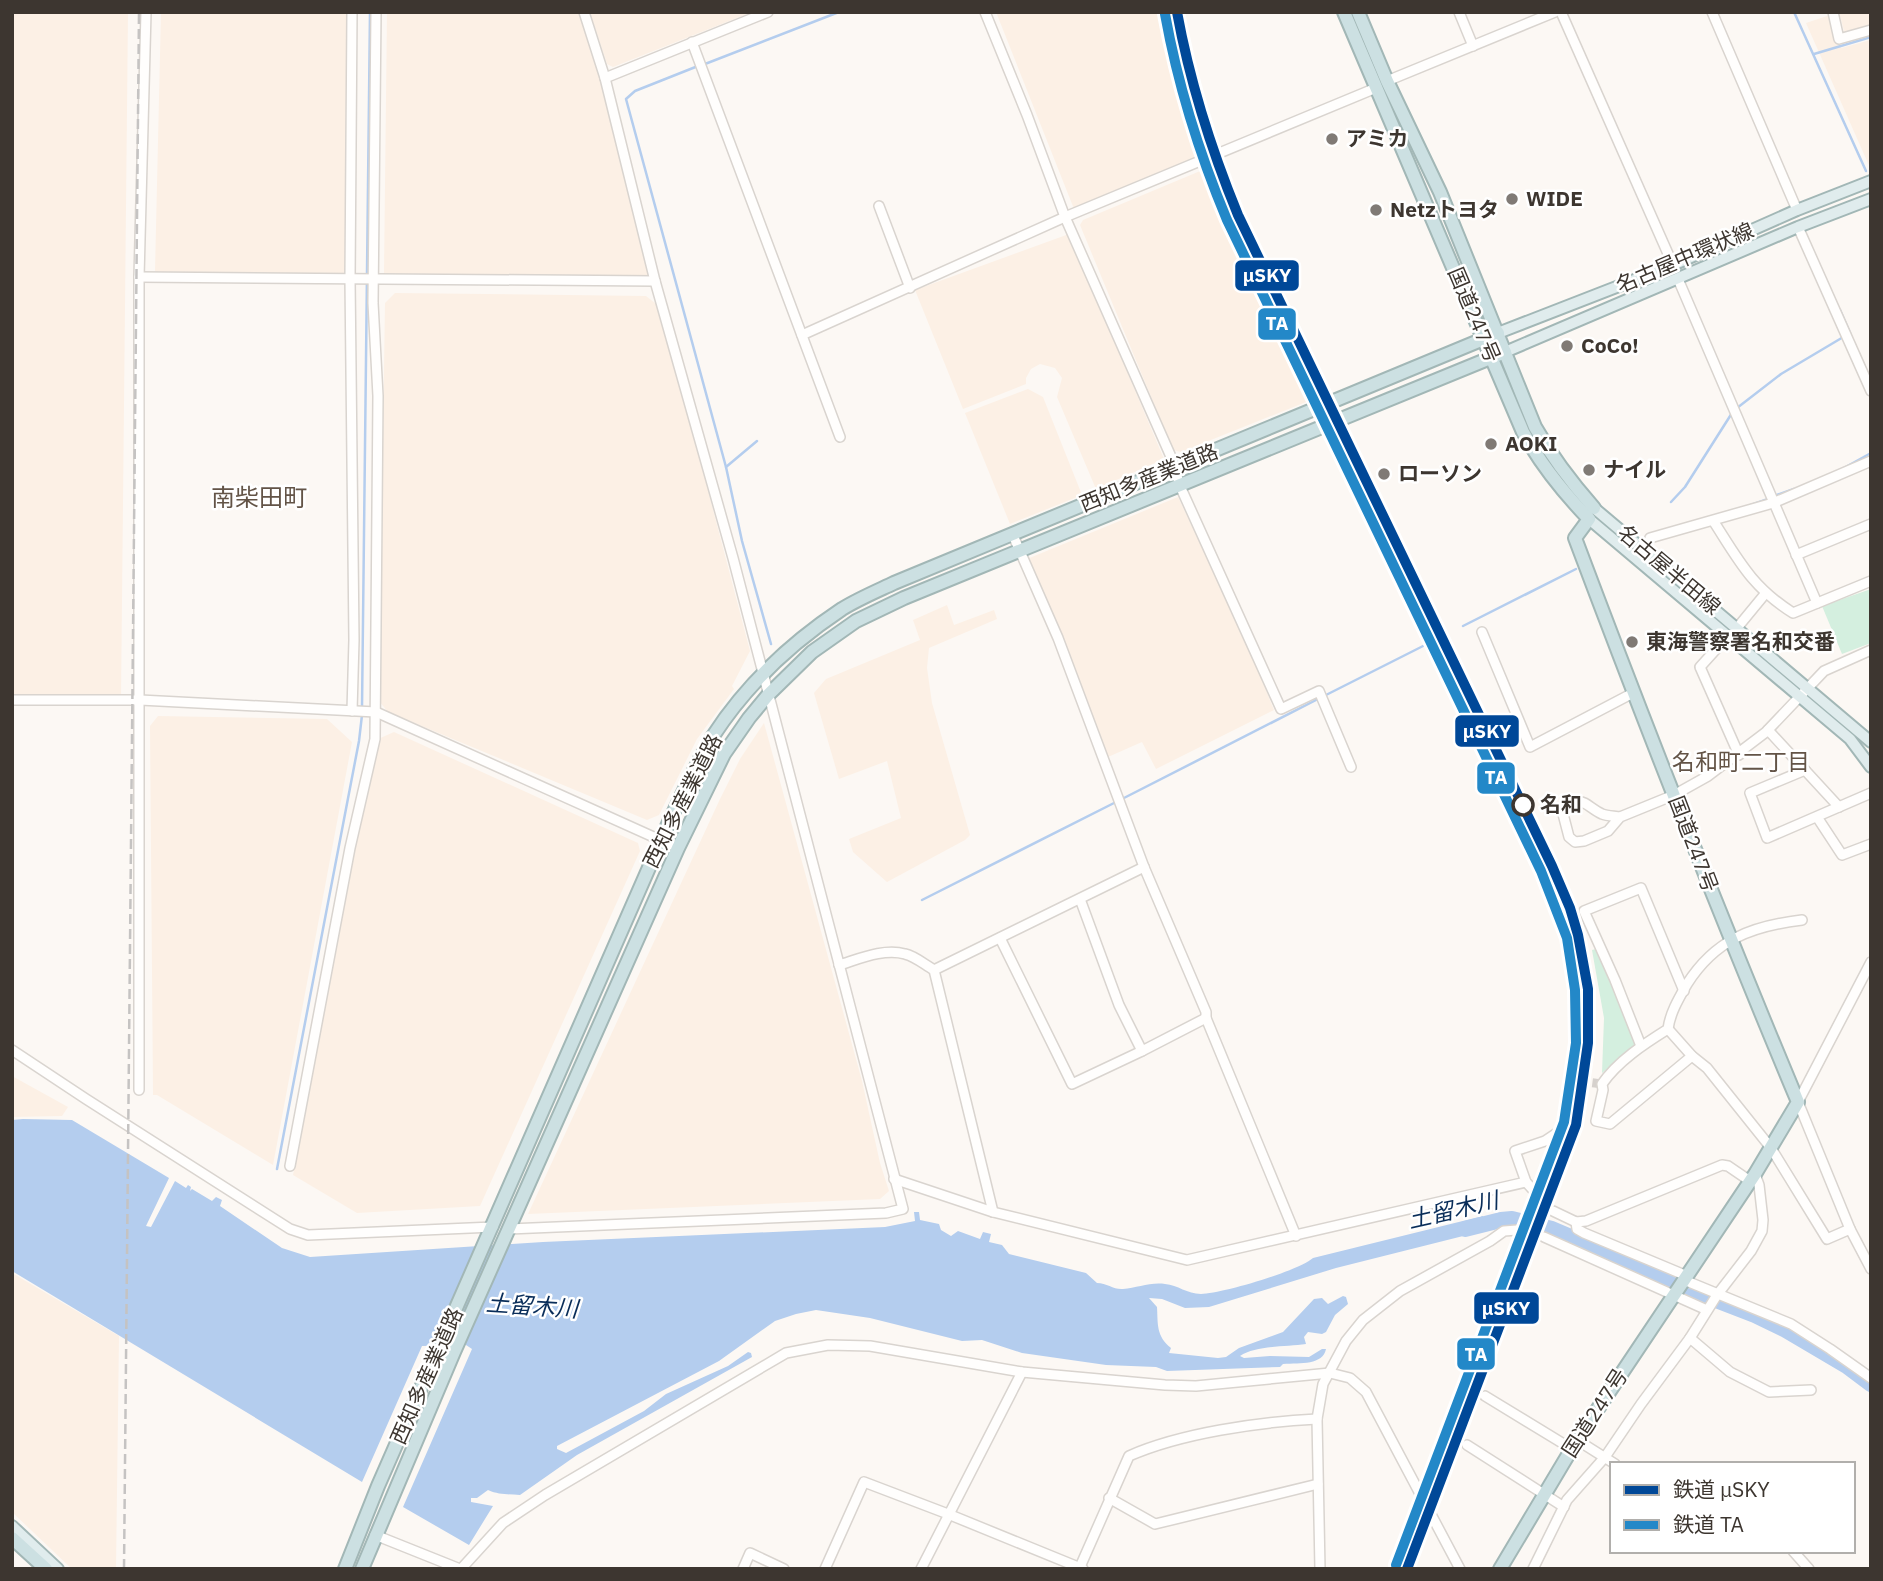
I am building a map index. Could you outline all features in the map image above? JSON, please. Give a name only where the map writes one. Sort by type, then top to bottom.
[{"type":"highway","name":"国道247号","points":[[1344,12],[1440,192],[1535,426],[1549,452],[1592,514]]},
{"type":"highway","name":"国道247号","points":[[1358,12],[1382,84],[1523,432],[1538,460],[1592,514]]},
{"type":"highway","name":"西知多産業道路","points":[[344,1569],[695,768],[714,735],[762,674],[798,641],[844,608],[894,583],[1498,333]]},
{"type":"highway","name":"西知多産業道路","points":[[362,1569],[454,1352],[706,786],[748,718],[768,695],[812,652],[856,621],[904,598],[1505,352]]},
{"type":"highway","name":"国道247号","points":[[1500,1569],[1574,1445],[1753,1177],[1798,1102],[1730,940],[1633,693],[1576,538],[1592,514]]},
{"type":"highway","points":[[12,1538],[46,1569]]},
{"type":"highway","points":[[12,1548],[34,1569]]},
{"type":"main road","name":"名古屋中環状線","points":[[1498,333],[1672,265],[1871,181]]},
{"type":"main road","name":"名古屋中環状線","points":[[1505,352],[1798,227],[1871,199]]},
{"type":"main road","name":"名古屋半田線","points":[[1592,514],[1737,628],[1871,742]]},
{"type":"main road","name":"名古屋半田線","points":[[1592,514],[1728,636],[1850,739],[1871,766]]},
{"type":"main road","points":[[12,1526],[58,1569]]},
{"type":"main road","points":[[12,1548],[40,1569]]},
{"type":"street","points":[[139,1090],[139,277],[146,12]]},
{"type":"street","points":[[352,12],[352,711]]},
{"type":"street","points":[[290,1166],[350,848],[375,739],[379,396],[374,279],[376,12]]},
{"type":"street","points":[[508,1232],[886,1213],[903,1209],[733,558],[655,281],[605,78],[584,12]]},
{"type":"street","points":[[605,78],[768,12]]},
{"type":"street","points":[[985,12],[1065,216],[1175,468],[1180,486],[1280,709],[1319,691],[1351,767]]},
{"type":"street","points":[[1459,12],[1473,46]]},
{"type":"street","points":[[802,335],[1065,216],[1555,12]]},
{"type":"street","points":[[1561,12],[1672,265]]},
{"type":"street","points":[[1712,12],[1797,210]]},
{"type":"street","points":[[1833,12],[1839,39],[1871,30]]},
{"type":"street","points":[[692,42],[840,437]]},
{"type":"street","points":[[879,206],[910,288]]},
{"type":"street","points":[[1798,227],[1871,391]]},
{"type":"street","points":[[139,277],[655,281]]},
{"type":"street","points":[[1678,279],[1817,603]]},
{"type":"street","points":[[1326,426],[1345,464],[1360,485],[1440,645],[1480,740],[1565,922],[1582,992],[1579,1081],[1570,1115],[1560,1130],[1545,1141],[1515,1151],[1526,1182],[1544,1202]]},
{"type":"street","points":[[1650,538],[1714,522],[1871,461]]},
{"type":"street","points":[[1714,522],[1749,576],[1765,594],[1793,614],[1871,581]]},
{"type":"street","points":[[1796,555],[1871,524]]},
{"type":"street","points":[[1012,533],[1058,638],[1144,867],[1296,1236]]},
{"type":"street","points":[[1737,628],[1765,594]]},
{"type":"street","points":[[1482,632],[1530,747],[1633,693]]},
{"type":"street","points":[[1728,636],[1700,667],[1739,755]]},
{"type":"street","points":[[1620,817],[1602,814],[1590,804],[1582,802],[1574,803],[1563,814],[1569,837],[1574,842],[1584,841],[1608,831],[1620,817],[1674,795],[1739,755],[1768,730],[1824,671],[1871,650]]},
{"type":"street","points":[[12,701],[140,700],[376,712],[678,848]]},
{"type":"street","points":[[1499,731],[1518,723]]},
{"type":"street","points":[[1768,730],[1839,807]]},
{"type":"street","points":[[1805,770],[1751,793],[1767,838],[1871,793]]},
{"type":"street","points":[[1816,817],[1842,855],[1871,844]]},
{"type":"street","points":[[934,970],[1144,867]]},
{"type":"street","points":[[1641,1046],[1584,911],[1641,888],[1684,990]]},
{"type":"street","points":[[1080,899],[1119,1004],[1142,1051]]},
{"type":"street","points":[[1692,1056],[1609,1124],[1596,1121],[1602,1084],[1607,1076],[1641,1046],[1668,1030],[1670,1018],[1684,990],[1699,965],[1716,948],[1751,930],[1802,920]]},
{"type":"street","points":[[1000,938],[1072,1084],[1206,1018]]},
{"type":"street","points":[[839,965],[871,955],[897,953],[907,954],[934,970],[993,1212]]},
{"type":"street","points":[[1871,962],[1798,1102],[1850,1229],[1871,1269]]},
{"type":"street","points":[[1668,1030],[1707,1068],[1771,1148],[1826,1239],[1850,1229]]},
{"type":"street","points":[[12,1049],[86,1100],[290,1229],[308,1235],[491,1231]]},
{"type":"street","points":[[1533,1569],[1564,1507],[1605,1457],[1690,1338],[1717,1295],[1751,1251],[1762,1231],[1759,1185],[1753,1177],[1728,1166],[1722,1166],[1586,1221],[1577,1222],[1553,1211]]},
{"type":"street","points":[[894,1179],[993,1212],[1186,1260],[1526,1182]]},
{"type":"street","points":[[1577,1222],[1577,1229],[1584,1233],[1686,1278],[1717,1295],[1791,1325],[1871,1378]]},
{"type":"street","points":[[1320,1569],[1317,1419],[1319,1396],[1346,1341],[1363,1320],[1401,1291],[1504,1231],[1532,1233]]},
{"type":"street","points":[[1544,1237],[1708,1309]]},
{"type":"street","points":[[1690,1338],[1730,1372],[1769,1392],[1811,1390]]},
{"type":"street","points":[[375,1535],[461,1569],[503,1523],[545,1495],[786,1353],[828,1345],[870,1346],[1022,1372],[1166,1385],[1196,1385],[1330,1373],[1350,1378],[1366,1392],[1460,1569]]},
{"type":"street","points":[[921,1569],[1022,1372]]},
{"type":"street","points":[[1485,1396],[1574,1445],[1612,1462]]},
{"type":"street","points":[[825,1569],[864,1482],[1081,1568],[1129,1456],[1221,1431],[1276,1421],[1317,1419]]},
{"type":"street","points":[[1467,1445],[1564,1507]]},
{"type":"street","points":[[1109,1498],[1155,1524],[1318,1484]]},
{"type":"street","points":[[743,1569],[750,1553],[784,1569]]},
{"type":"street","points":[[1795,1553],[1809,1569]]},
{"type":"shaded area","points":[[12,12],[128,12],[121,699],[12,697]]},
{"type":"shaded area","points":[[161,12],[356,12],[351,272],[342,280],[163,278],[155,271]]},
{"type":"shaded area","points":[[387,12],[580,12],[602,84],[652,281],[392,282],[384,273]]},
{"type":"shaded area","points":[[590,12],[752,12],[613,67],[607,64]]},
{"type":"shaded area","points":[[996,12],[1162,12],[1181,106],[1204,164],[1076,214]]},
{"type":"shaded area","points":[[1839,12],[1871,12],[1871,27],[1845,35]]},
{"type":"shaded area","points":[[1830,15],[1841,48],[1871,40],[1871,170],[1806,23]]},
{"type":"shaded area","points":[[1205,169],[1289,342],[1295,364],[1311,400],[1181,452],[1173,450],[1080,225],[1083,220]]},
{"type":"shaded area","points":[[1069,234],[1164,459],[1096,489],[1057,397],[1062,378],[1055,368],[1040,364],[1031,369],[1026,384],[963,409],[915,290]]},
{"type":"shaded area","points":[[395,293],[646,296],[660,307],[750,651],[732,686],[734,689],[697,739],[659,815],[647,820],[388,712],[379,701],[385,303]]},
{"type":"shaded area","points":[[1028,389],[1043,397],[1082,495],[1010,524],[965,413]]},
{"type":"shaded area","points":[[1178,497],[1244,636],[1274,710],[1156,769],[1142,742],[1108,757],[1027,559]]},
{"type":"shaded area","points":[[947,605],[954,625],[994,610],[997,619],[929,648],[927,668],[932,703],[970,835],[887,882],[853,852],[849,839],[901,818],[887,761],[839,779],[814,693],[826,679],[920,640],[913,620]]},
{"type":"shaded area","points":[[158,716],[327,719],[352,742],[273,1165],[153,1095],[150,726]]},
{"type":"shaded area","points":[[764,723],[862,1081],[889,1191],[880,1199],[528,1214],[720,799],[740,759]]},
{"type":"shaded area","points":[[394,732],[638,843],[640,851],[480,1206],[357,1213],[293,1175],[376,740]]},
{"type":"shaded area","points":[[12,1076],[68,1107],[62,1116],[12,1117]]},
{"type":"shaded area","points":[[12,1273],[119,1336],[116,1569],[72,1569],[12,1512]]},
{"type":"green space","points":[[1871,589],[1871,643],[1842,654],[1822,606]]},
{"type":"green space","points":[[1596,949],[1636,1043],[1602,1073],[1604,1018],[1592,950]]},
{"type":"water","points":[[12,1120],[72,1120],[169,1178],[146,1226],[151,1227],[175,1181],[186,1188],[188,1185],[191,1187],[190,1191],[192,1189],[212,1201],[216,1197],[222,1200],[220,1206],[282,1248],[310,1257],[543,1242],[885,1227],[915,1221],[914,1212],[919,1212],[920,1220],[939,1224],[941,1230],[951,1236],[958,1231],[980,1239],[983,1232],[991,1234],[989,1242],[1002,1245],[1009,1254],[1086,1273],[1097,1283],[1120,1289],[1165,1284],[1201,1294],[1259,1281],[1313,1258],[1483,1216],[1487,1230],[1336,1268],[1209,1307],[1185,1308],[1162,1299],[1149,1298],[1157,1307],[1159,1329],[1171,1348],[1169,1353],[1218,1358],[1283,1332],[1314,1299],[1322,1298],[1328,1304],[1346,1297],[1348,1304],[1335,1315],[1326,1332],[1308,1332],[1304,1337],[1306,1344],[1263,1348],[1240,1356],[1309,1357],[1326,1349],[1316,1361],[1283,1364],[1280,1367],[1167,1371],[1156,1367],[1106,1365],[1022,1353],[982,1340],[962,1341],[870,1318],[816,1310],[796,1314],[775,1321],[719,1361],[557,1446],[557,1449],[566,1453],[644,1411],[666,1394],[728,1366],[748,1352],[751,1353],[752,1357],[577,1455],[520,1495],[488,1490],[477,1498],[471,1498],[471,1502],[493,1506],[469,1545],[403,1507],[472,1349],[466,1345],[422,1346],[362,1482],[12,1271]]},
{"type":"waterway","points":[[362,708],[370,12]]},
{"type":"waterway","points":[[705,64],[839,12]]},
{"type":"waterway","points":[[1794,12],[1866,171]]},
{"type":"waterway","points":[[1814,54],[1871,37]]},
{"type":"waterway","points":[[698,66],[635,91],[626,99],[726,467]]},
{"type":"waterway","points":[[1737,408],[1781,374],[1850,333],[1840,310]]},
{"type":"waterway","points":[[1671,502],[1685,487],[1732,413]]},
{"type":"waterway","points":[[757,441],[726,467],[742,541],[771,644]]},
{"type":"waterway","points":[[1842,469],[1871,453]]},
{"type":"waterway","points":[[1774,496],[1794,489]]},
{"type":"waterway","points":[[1748,506],[1768,499]]},
{"type":"waterway","points":[[1463,626],[1576,569]]},
{"type":"waterway","points":[[1324,696],[1431,642]]},
{"type":"waterway","points":[[1122,799],[1318,699]]},
{"type":"waterway","points":[[277,1169],[362,715]]},
{"type":"waterway","points":[[922,900],[1116,802]]},
{"type":"waterway","name":"土留木川","points":[[1465,1229],[1512,1219],[1552,1229],[1786,1330],[1847,1366],[1871,1384]]},
{"type":"tunnel","points":[[1480,740],[1499,731]]},
{"type":"tunnel","points":[[1579,1081],[1602,1084]]},
{"type":"railway","points":[[124,1569],[139,12]]},
{"type":"rail line","name":"μSKY","points":[[1177,12],[1202,115],[1238,215],[1552,866],[1578,935],[1588,989],[1588,1043],[1576,1125],[1407,1569]]},
{"type":"rail line","name":"TA","points":[[1165,14],[1190,119],[1227,220],[1541,871],[1567,938],[1575,990],[1576,1043],[1564,1122],[1396,1565]]},
{"type":"place","name":"アミカ","points":[[1332,139]]},
{"type":"place","name":"WIDE","points":[[1512,199]]},
{"type":"place","name":"Netzトヨタ","points":[[1376,210]]},
{"type":"place","name":"CoCo!","points":[[1567,346]]},
{"type":"place","name":"AOKI","points":[[1491,444]]},
{"type":"place","name":"ナイル","points":[[1589,470]]},
{"type":"place","name":"ローソン","points":[[1384,474]]},
{"type":"place","name":"東海警察署名和交番","points":[[1632,642]]},
{"type":"place","name":"名和","points":[[1523,805]]},
{"type":"district","name":"南柴田町","points":[[259,498]]},
{"type":"district","name":"名和町二丁目","points":[[1741,762]]}]
